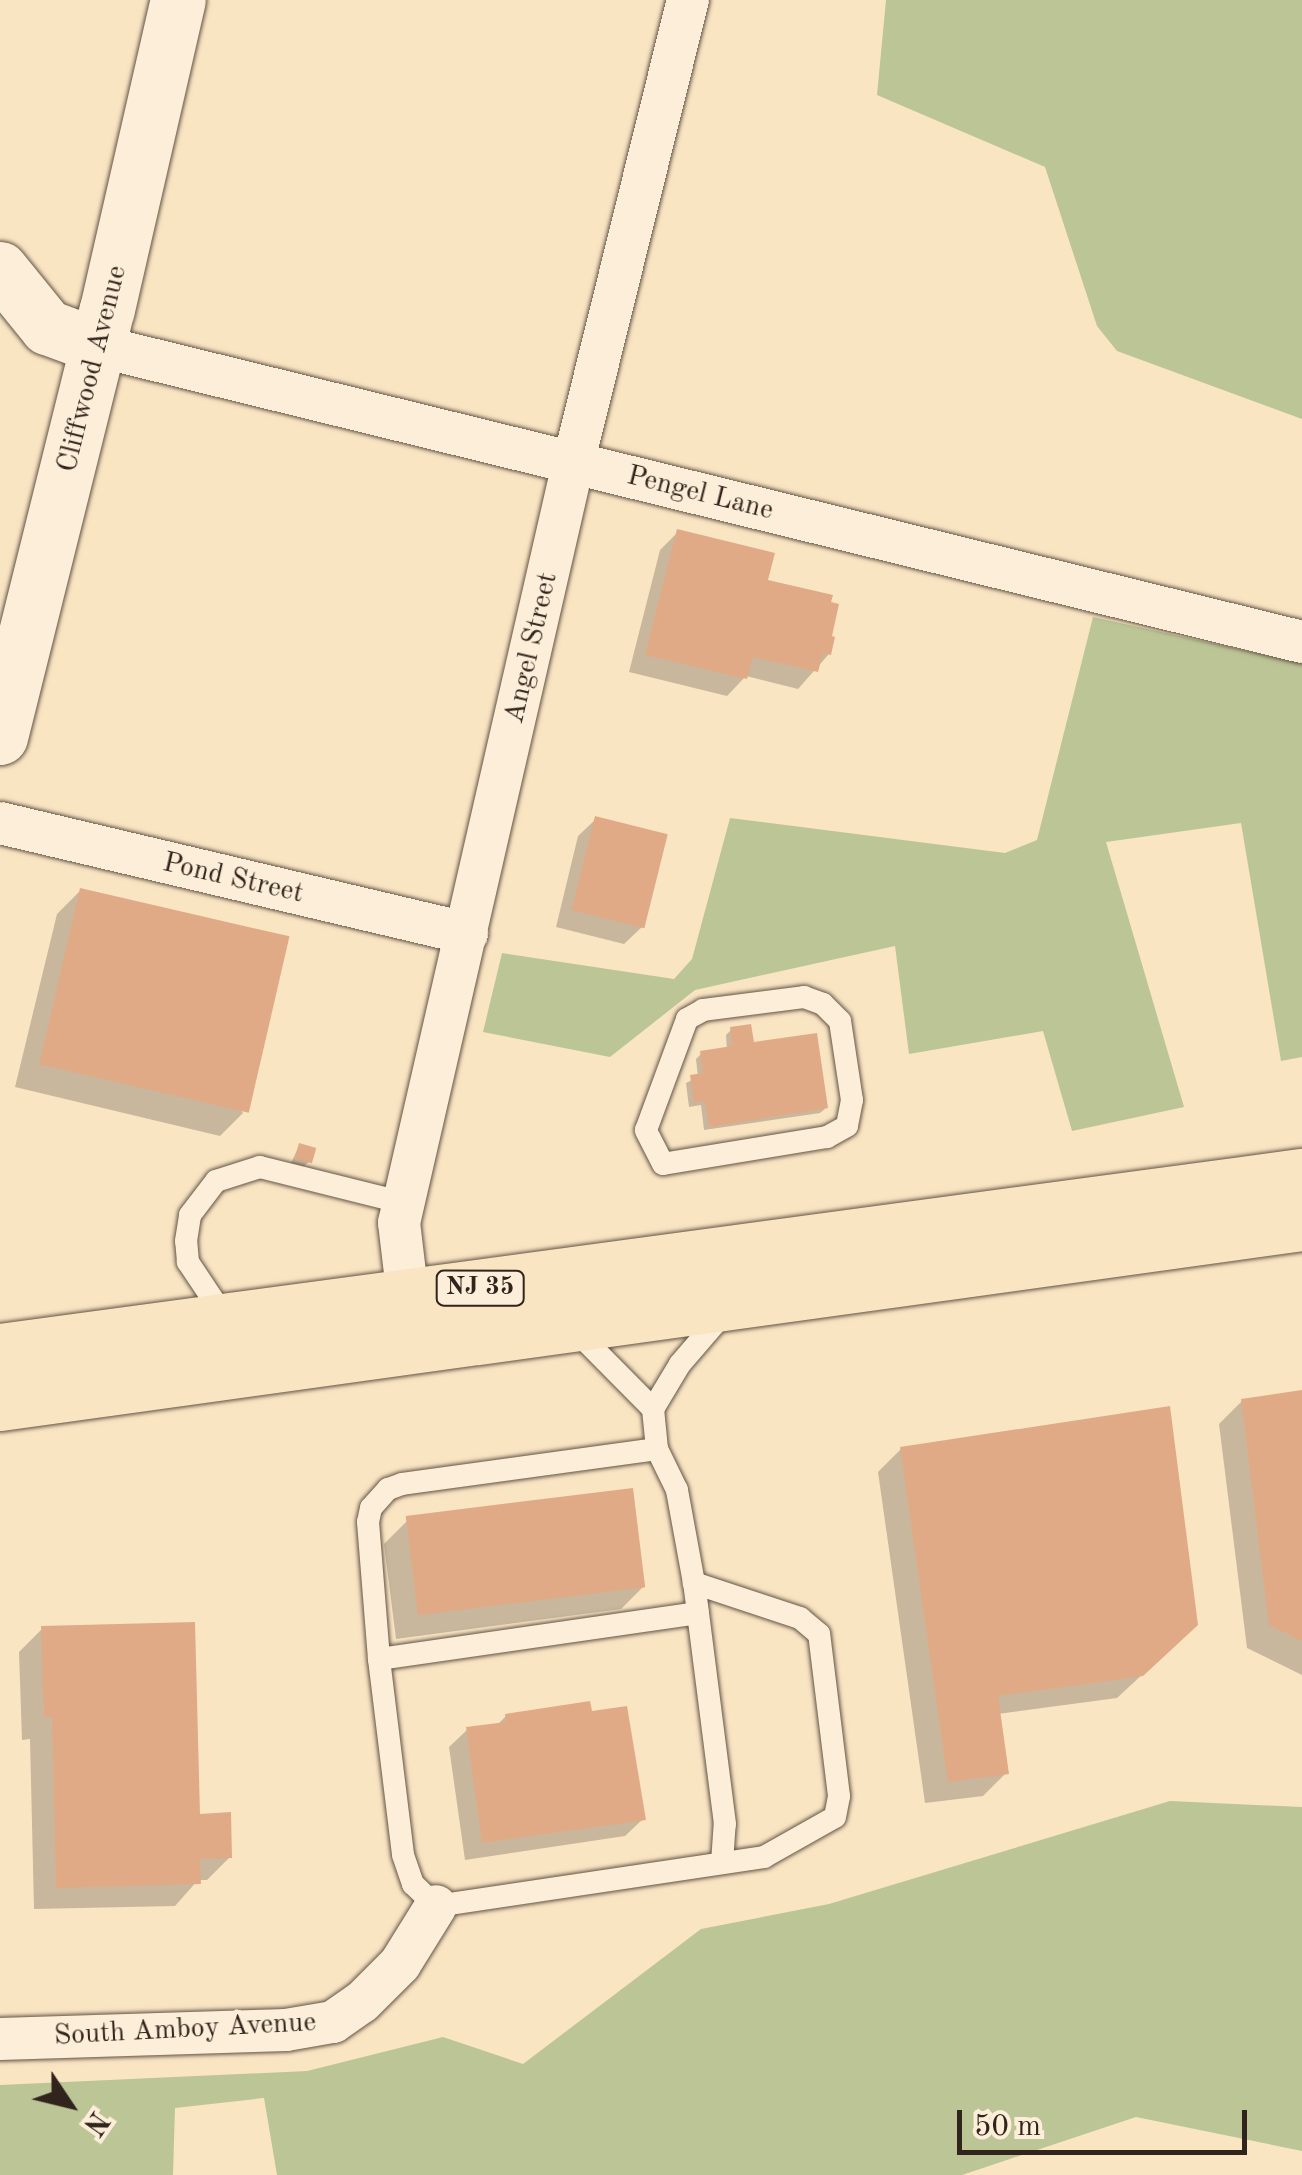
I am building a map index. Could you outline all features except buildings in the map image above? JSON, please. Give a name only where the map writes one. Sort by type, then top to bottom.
[{"type":"highway","name":"NJ 35","points":[[0,1351],[1302,1176]]},
{"type":"highway","name":"NJ 35","points":[[0,1403],[1302,1223]]},
{"type":"main road","name":"Cliffwood Avenue","points":[[0,737],[98,346],[178,0]]},
{"type":"main road","points":[[0,269],[47,327],[98,346]]},
{"type":"street","name":"Angel Street","points":[[408,1298],[399,1223],[573,464],[688,0]]},
{"type":"street","name":"Pengel Lane","points":[[98,346],[1302,642]]},
{"type":"street","name":"Pond Street","points":[[0,823],[467,933]]},
{"type":"street","name":"South Amboy Avenue","points":[[0,2039],[286,2030],[333,2022],[362,2002],[400,1964],[436,1906]]},
{"type":"lane","points":[[804,997],[823,1004],[840,1021],[852,1100],[846,1126],[826,1136],[663,1164],[646,1130],[674,1044],[686,1020],[703,1010],[804,997]]},
{"type":"lane","points":[[228,1322],[188,1262],[190,1216],[216,1181],[260,1167],[404,1203]]},
{"type":"lane","points":[[722,1862],[725,1824],[694,1583],[677,1490],[657,1449],[654,1408],[680,1364],[732,1303]]},
{"type":"lane","points":[[571,1326],[654,1408]]},
{"type":"lane","points":[[657,1449],[388,1489],[371,1508],[368,1522],[379,1658],[406,1870],[413,1884],[436,1906],[764,1857],[828,1824],[839,1806],[839,1796],[819,1634],[800,1618],[694,1583]]},
{"type":"lane","points":[[379,1658],[698,1613]]},
{"type":"green space","points":[[886,0],[1302,0],[1302,419],[1117,351],[1097,326],[1045,167],[877,95]]},
{"type":"green space","points":[[1093,617],[1302,663],[1302,1057],[1281,1061],[1241,823],[1106,842],[1184,1107],[1072,1131],[1043,1031],[909,1054],[895,946],[695,990],[610,1057],[483,1032],[502,953],[674,979],[692,959],[730,818],[1005,853],[1037,840]]},
{"type":"green space","points":[[1170,1801],[1302,1807],[1302,2151],[1136,2117],[962,2175],[277,2175],[264,2098],[175,2108],[173,2175],[0,2175],[0,2085],[307,2071],[443,2037],[523,2064],[701,1929],[829,1904]]}]
